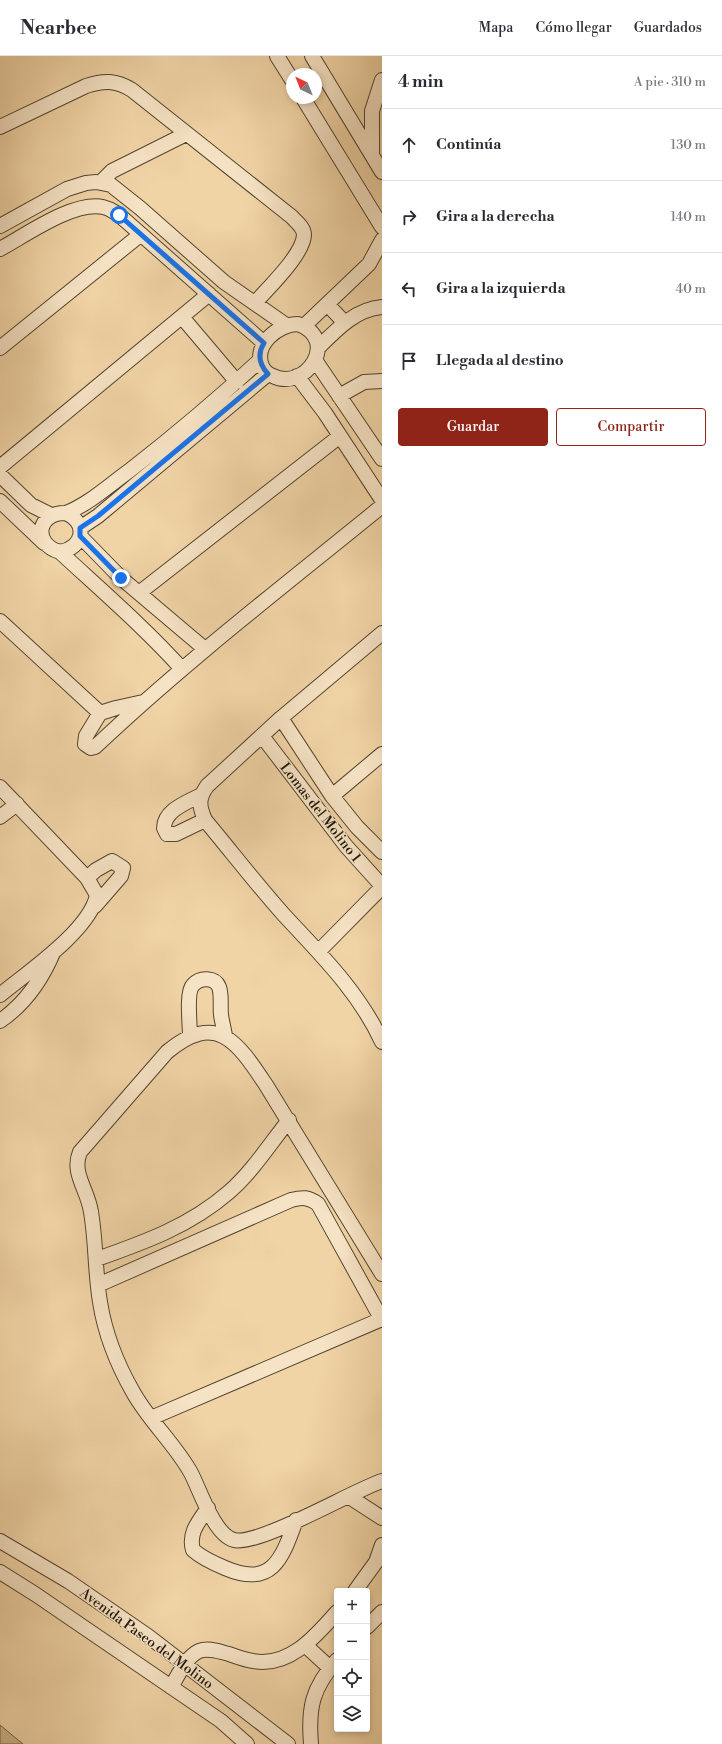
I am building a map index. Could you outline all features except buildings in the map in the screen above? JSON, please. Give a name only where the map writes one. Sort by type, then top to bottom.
[{"type":"street","points":[[277,56],[286,70]]},
{"type":"street","points":[[312,56],[382,172]]},
{"type":"street","points":[[0,127],[86,86],[109,80],[121,83],[132,90],[292,217],[302,227],[304,234],[299,249],[255,303]]},
{"type":"street","points":[[372,155],[372,111],[382,80]]},
{"type":"street","points":[[307,104],[382,227]]},
{"type":"street","points":[[101,182],[112,171],[186,134]]},
{"type":"street","points":[[14,242],[1,222],[67,189],[86,183],[101,182],[111,185],[140,208],[224,282],[286,325]]},
{"type":"street","points":[[0,249],[70,211],[84,207],[104,207],[126,221],[140,235],[264,343]]},
{"type":"street","points":[[126,221],[140,208]]},
{"type":"street","points":[[2,345],[140,235]]},
{"type":"street","points":[[304,326],[369,264],[382,240]]},
{"type":"street","points":[[0,467],[182,318],[209,294]]},
{"type":"street","points":[[327,304],[344,322]]},
{"type":"street","points":[[319,347],[313,335],[304,326],[298,324],[286,325],[264,343],[259,354],[260,360],[263,368],[268,374],[283,379],[297,376],[314,360],[319,347],[344,322],[373,308],[382,307]]},
{"type":"street","points":[[182,318],[237,382]]},
{"type":"street","points":[[0,474],[32,505],[51,515],[66,514],[81,507],[156,450],[237,382],[260,360]]},
{"type":"street","points":[[314,360],[382,459]]},
{"type":"street","points":[[0,502],[51,550],[60,552],[69,551],[77,544],[80,532],[268,374]]},
{"type":"street","points":[[297,376],[340,436],[382,500]]},
{"type":"street","points":[[339,396],[364,382],[382,381]]},
{"type":"street","points":[[139,593],[340,436]]},
{"type":"street","points":[[143,702],[116,708],[100,714],[85,741],[85,744],[91,748],[95,747],[143,702],[205,649],[382,506]]},
{"type":"street","points":[[66,514],[72,516],[80,532],[106,564],[205,649]]},
{"type":"street","points":[[44,543],[41,536],[42,528],[45,521],[51,515]]},
{"type":"street","points":[[60,552],[152,636],[182,669]]},
{"type":"street","points":[[0,621],[100,714]]},
{"type":"street","points":[[205,820],[176,834],[167,834],[164,828],[166,819],[171,812],[201,794],[207,786],[281,718],[382,633]]},
{"type":"street","name":"Lomas del Molino 1","points":[[281,718],[332,796],[356,828],[382,852]]},
{"type":"street","name":"Lomas del Molino 1","points":[[262,736],[346,846],[382,886]]},
{"type":"street","points":[[332,796],[382,754]]},
{"type":"street","points":[[2,791],[17,804],[87,878],[97,895],[95,906]]},
{"type":"street","points":[[201,794],[199,806],[205,820],[284,915],[319,951],[377,1017],[382,1042]]},
{"type":"street","points":[[0,817],[17,804]]},
{"type":"street","points":[[0,995],[54,951],[87,918],[95,906],[118,879],[123,872],[123,868],[112,862],[96,870],[87,878]]},
{"type":"street","points":[[319,951],[382,886]]},
{"type":"street","points":[[0,1021],[13,1012],[29,995],[43,975],[54,951]]},
{"type":"street","points":[[190,1036],[189,994],[193,985],[206,979],[217,983],[220,988],[221,1014],[225,1036]]},
{"type":"street","points":[[382,1274],[289,1120],[246,1055],[225,1036],[207,1033],[190,1036],[167,1052],[80,1152],[76,1162],[77,1171],[91,1209],[100,1302],[109,1340],[119,1366],[134,1394],[175,1448],[191,1472],[208,1508],[226,1536],[234,1540],[245,1540],[296,1520],[382,1481]]},
{"type":"street","points":[[97,1259],[155,1238],[203,1213],[230,1192],[250,1171],[289,1120]]},
{"type":"street","points":[[98,1285],[291,1200],[303,1197],[311,1199],[318,1204],[382,1319],[151,1418]]},
{"type":"street","points":[[348,1496],[382,1518]]},
{"type":"street","points":[[208,1508],[193,1531],[191,1543],[193,1550],[198,1555],[218,1565],[237,1573],[253,1576],[267,1571],[284,1553],[296,1520]]},
{"type":"street","name":"Avenida Paseo del Molino","points":[[0,1541],[68,1581],[148,1636],[288,1744]]},
{"type":"street","points":[[358,1588],[379,1563],[382,1545]]},
{"type":"street","name":"Avenida Paseo del Molino","points":[[0,1572],[36,1594],[220,1721],[247,1744]]},
{"type":"street","points":[[370,1621],[382,1612]]},
{"type":"street","points":[[171,1687],[186,1664],[194,1655],[201,1651],[216,1651],[254,1662],[270,1662],[286,1657],[305,1645],[334,1615]]},
{"type":"street","points":[[305,1645],[333,1664],[312,1701],[309,1716],[311,1744]]},
{"type":"shaded area","points":[[0,1725],[23,1744],[0,1744]]},
{"type":"route","points":[[119,215],[140,235],[227,308],[264,343],[259,354],[263,368],[268,374],[98,516],[80,528],[80,536],[121,578]]}]
